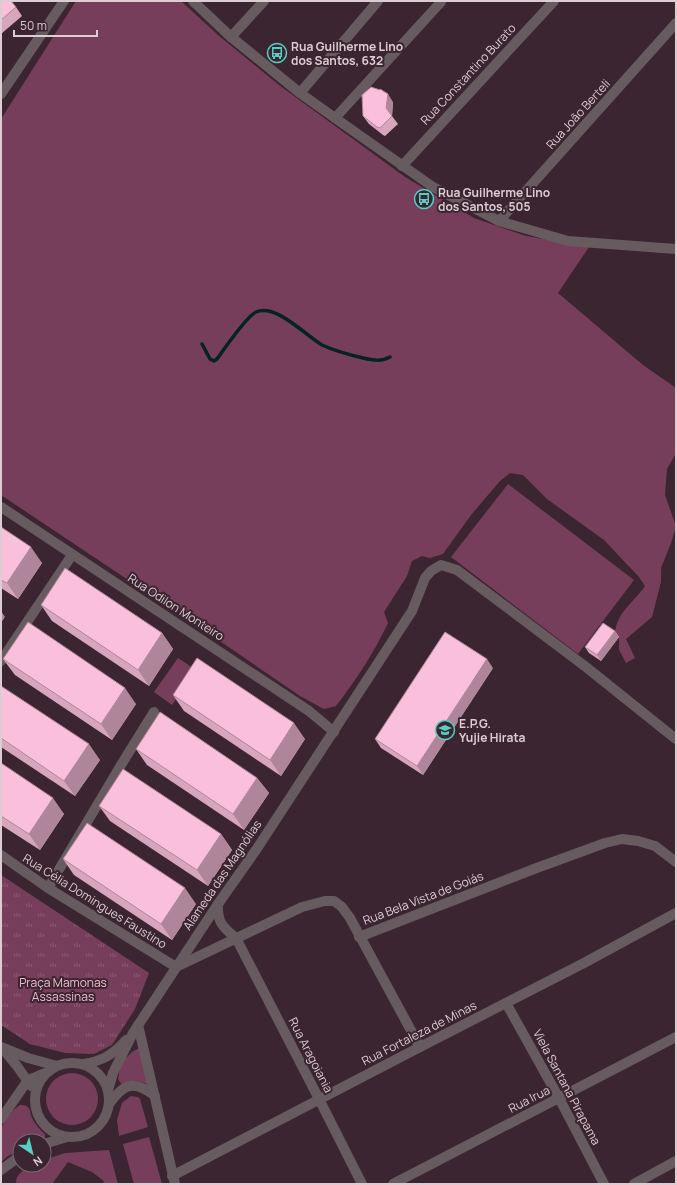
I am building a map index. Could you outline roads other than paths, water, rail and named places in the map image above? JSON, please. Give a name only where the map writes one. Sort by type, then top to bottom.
[{"type":"street","points":[[1,94],[64,1]]},
{"type":"street","points":[[193,1],[231,37],[300,93],[433,188],[498,221],[568,241],[676,249]]},
{"type":"street","points":[[231,37],[264,1]]},
{"type":"street","points":[[300,93],[378,1]]},
{"type":"street","name":"Rua Constantino Burato","points":[[402,166],[554,1]]},
{"type":"street","points":[[335,118],[441,2]]},
{"type":"street","name":"Rua João Berteli","points":[[498,221],[676,23]]},
{"type":"street","name":"Rua Odilon Monteiro","points":[[1,507],[309,711],[334,732]]},
{"type":"street","points":[[1,661],[72,555]]},
{"type":"street","name":"Alameda das Magnólias","points":[[135,1029],[218,904],[256,850],[412,612],[425,578],[431,571],[441,565],[457,570],[586,667],[676,739]]},
{"type":"street","points":[[48,888],[154,712]]},
{"type":"street","name":"Rua Bela Vista de Goiás","points":[[176,967],[302,907],[325,901],[334,901],[342,907],[350,918],[359,937],[605,843],[622,839],[638,841],[655,846],[676,862]]},
{"type":"street","name":"Rua Célia Domingues Faustino","points":[[1,855],[48,888],[176,967]]},
{"type":"street","name":"Rua Aragoiania","points":[[218,904],[218,916],[222,925],[236,938],[362,1184]]},
{"type":"street","name":"Rua Fortaleza de Minas","points":[[174,1180],[319,1099],[584,963],[676,913]]},
{"type":"street","points":[[359,937],[420,1046]]},
{"type":"street","name":"Viela Santana Pirapama","points":[[506,1003],[559,1098],[604,1184]]},
{"type":"street","points":[[82,1064],[108,1056],[115,1051],[135,1029]]},
{"type":"street","points":[[108,1090],[113,1073],[135,1029]]},
{"type":"street","points":[[135,1029],[155,1096],[174,1180]]},
{"type":"street","name":"Rua Irua","points":[[393,1184],[676,1036]]},
{"type":"street","points":[[2,1048],[28,1058],[57,1066]]},
{"type":"street","points":[[2,1048],[36,1092]]},
{"type":"street","points":[[1,1119],[28,1080],[69,1062],[82,1064],[94,1069],[103,1078],[108,1090],[109,1104]]},
{"type":"street","points":[[45,1073],[40,1080],[36,1092],[35,1104],[38,1116],[45,1126],[56,1133],[68,1136],[79,1136],[98,1126],[105,1116],[109,1104],[123,1089],[132,1085],[139,1086],[155,1096]]},
{"type":"street","points":[[52,1141],[68,1136]]},
{"type":"street","points":[[634,1184],[676,1161]]},
{"type":"street","points":[[1,1170],[12,1162]]},
{"type":"waterway","points":[[202,344],[210,359],[214,361],[247,320],[256,312],[264,310],[281,316],[315,341],[332,349],[353,356],[373,360],[383,360],[390,357]]},
{"type":"place","name":"Rua Guilherme Lino dos Santos, 632","points":[[277,53]]},
{"type":"place","name":"Rua Guilherme Lino dos Santos, 505","points":[[424,199]]},
{"type":"place","name":"E.P.G. Yujie Hirata","points":[[445,730]]},
{"type":"park label","name":"Praça Mamonas Assassinas","points":[[63,989]]}]
